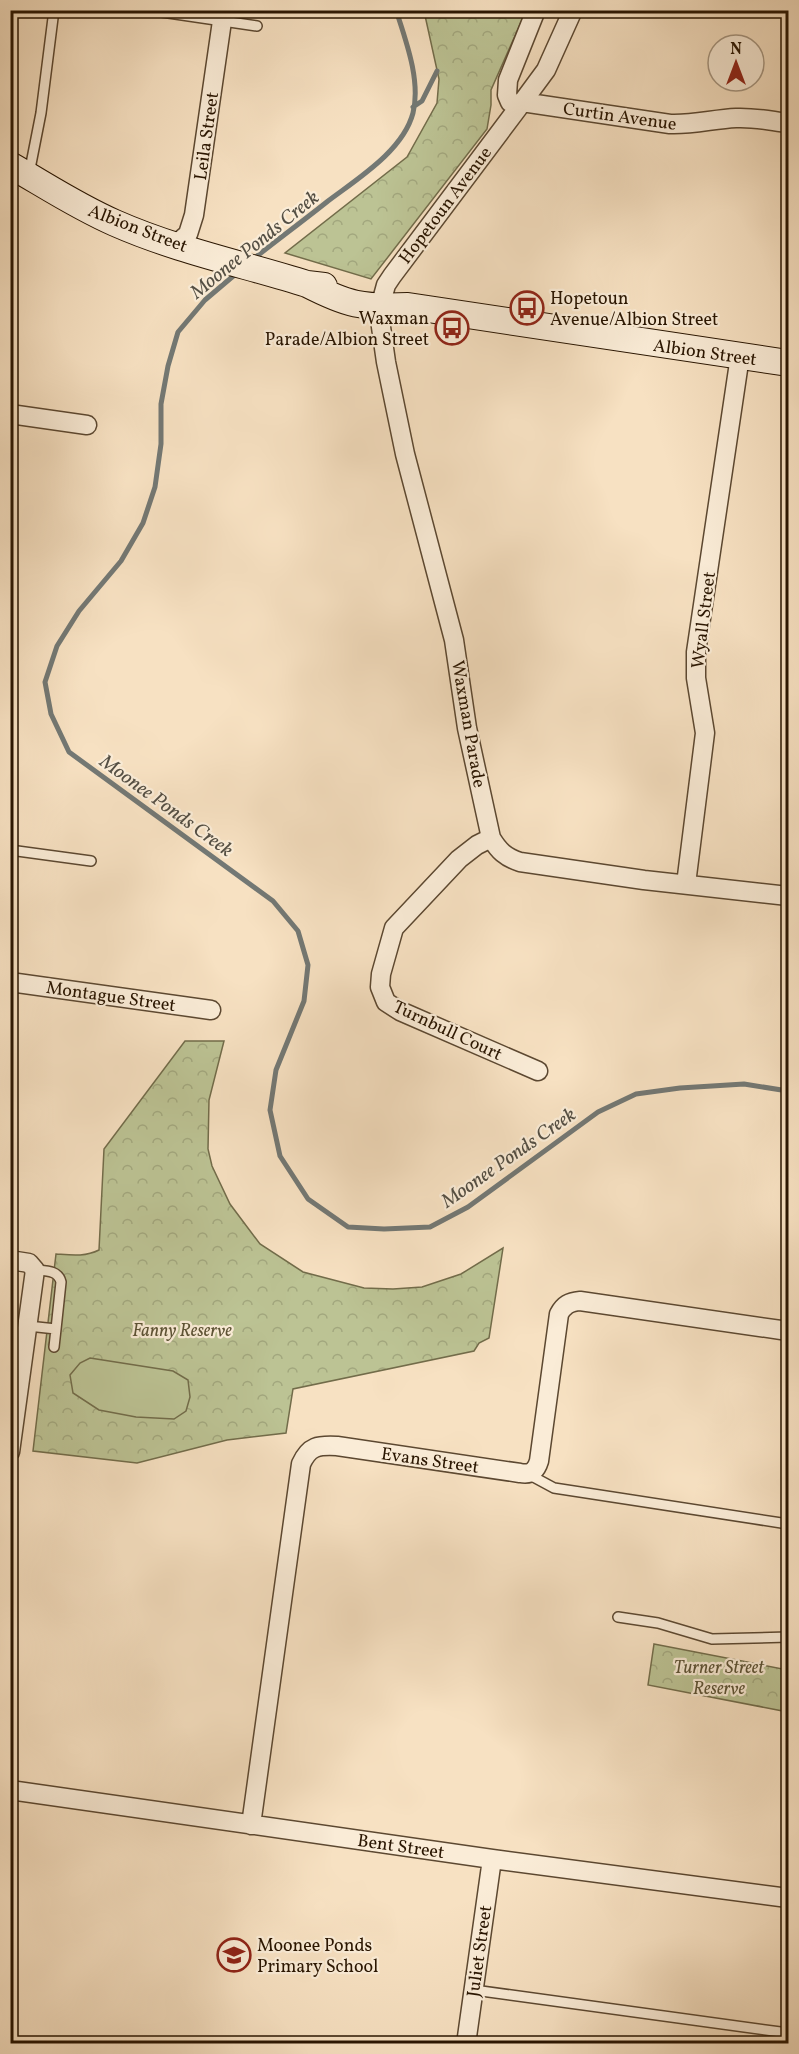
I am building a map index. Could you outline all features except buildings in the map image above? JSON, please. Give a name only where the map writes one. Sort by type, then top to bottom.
[{"type":"street","points":[[520,105],[510,102],[506,88],[536,10]]},
{"type":"street","name":"Hopetoun Avenue","points":[[381,302],[392,276],[546,69],[573,10]]},
{"type":"street","name":"Leila Street","points":[[176,245],[188,234],[194,215],[222,21]]},
{"type":"street","name":"Curtin Avenue","points":[[520,105],[670,124],[690,125],[734,118],[754,118],[789,123]]},
{"type":"street","name":"Albion Street","points":[[20,171],[117,224],[176,245],[298,281],[350,303],[381,302],[789,363]]},
{"type":"street","name":"Waxman Parade","points":[[381,302],[380,320],[386,362],[405,454],[454,640],[467,728],[490,838]]},
{"type":"street","name":"Wyall Street","points":[[686,884],[705,733],[696,678],[696,652],[740,356]]},
{"type":"street","points":[[10,414],[87,425]]},
{"type":"street","points":[[490,838],[499,852],[520,862],[644,880],[789,896]]},
{"type":"street","name":"Turnbull Court","points":[[490,838],[477,844],[459,859],[394,928],[381,974],[380,987],[386,1002],[400,1011],[538,1071]]},
{"type":"street","name":"Montague Street","points":[[10,982],[211,1010]]},
{"type":"street","points":[[10,1260],[29,1263],[35,1275],[10,1452]]},
{"type":"street","points":[[528,1474],[537,1467],[539,1461],[559,1314],[567,1304],[580,1301],[789,1331]]},
{"type":"street","name":"Evans Street","points":[[251,1824],[301,1464],[305,1456],[313,1448],[337,1446],[528,1474]]},
{"type":"street","name":"Bent Street","points":[[12,1791],[789,1898]]},
{"type":"street","name":"Juliet Street","points":[[466,2043],[492,1858]]},
{"type":"lane","points":[[20,171],[39,123],[54,10]]},
{"type":"lane","points":[[148,10],[257,26]]},
{"type":"lane","points":[[10,850],[90,861]]},
{"type":"lane","points":[[35,1275],[54,1272],[62,1282],[54,1347]]},
{"type":"lane","points":[[28,1326],[56,1329]]},
{"type":"lane","points":[[528,1474],[554,1488],[789,1524]]},
{"type":"lane","points":[[618,1617],[658,1623],[712,1639],[789,1636]]},
{"type":"lane","points":[[474,1990],[789,2033]]},
{"type":"green space","points":[[424,11],[526,11],[491,90],[487,129],[371,279],[285,253],[407,157],[437,103],[439,79]]},
{"type":"green space","name":"Fanny Reserve","points":[[185,1041],[224,1041],[209,1100],[208,1149],[212,1166],[230,1204],[260,1244],[303,1272],[364,1288],[393,1289],[422,1287],[461,1274],[503,1248],[489,1338],[479,1343],[474,1351],[293,1389],[286,1433],[227,1440],[137,1463],[33,1451],[56,1254],[83,1255],[99,1250],[104,1149]]},
{"type":"green space","points":[[90,1358],[173,1371],[188,1380],[190,1397],[186,1411],[174,1419],[136,1417],[99,1410],[73,1393],[70,1375],[80,1363]]},
{"type":"green space","name":"Turner Street Reserve","points":[[654,1644],[788,1670],[788,1712],[648,1685]]},
{"type":"waterway","name":"Moonee Ponds Creek","points":[[252,260],[378,163],[400,140],[408,127],[415,101],[414,75],[396,10]]},
{"type":"waterway","points":[[413,107],[422,101],[437,71]]},
{"type":"waterway","name":"Moonee Ponds Creek","points":[[238,272],[205,300],[178,332],[168,366],[161,404],[161,444],[155,487],[143,523],[121,561],[79,611],[57,646],[45,682],[51,714],[69,752],[273,901],[298,931],[308,965],[304,1001],[276,1070],[270,1110],[280,1156],[308,1199],[348,1227],[384,1229],[430,1227],[468,1207],[598,1112],[636,1094],[680,1088],[744,1084],[788,1091]]},
{"type":"place","name":"Hopetoun Avenue/Albion Street","points":[[527,308]]},
{"type":"place","name":"Waxman Parade/Albion Street","points":[[452,328]]},
{"type":"place","name":"Moonee Ponds Primary School","points":[[234,1955]]}]
